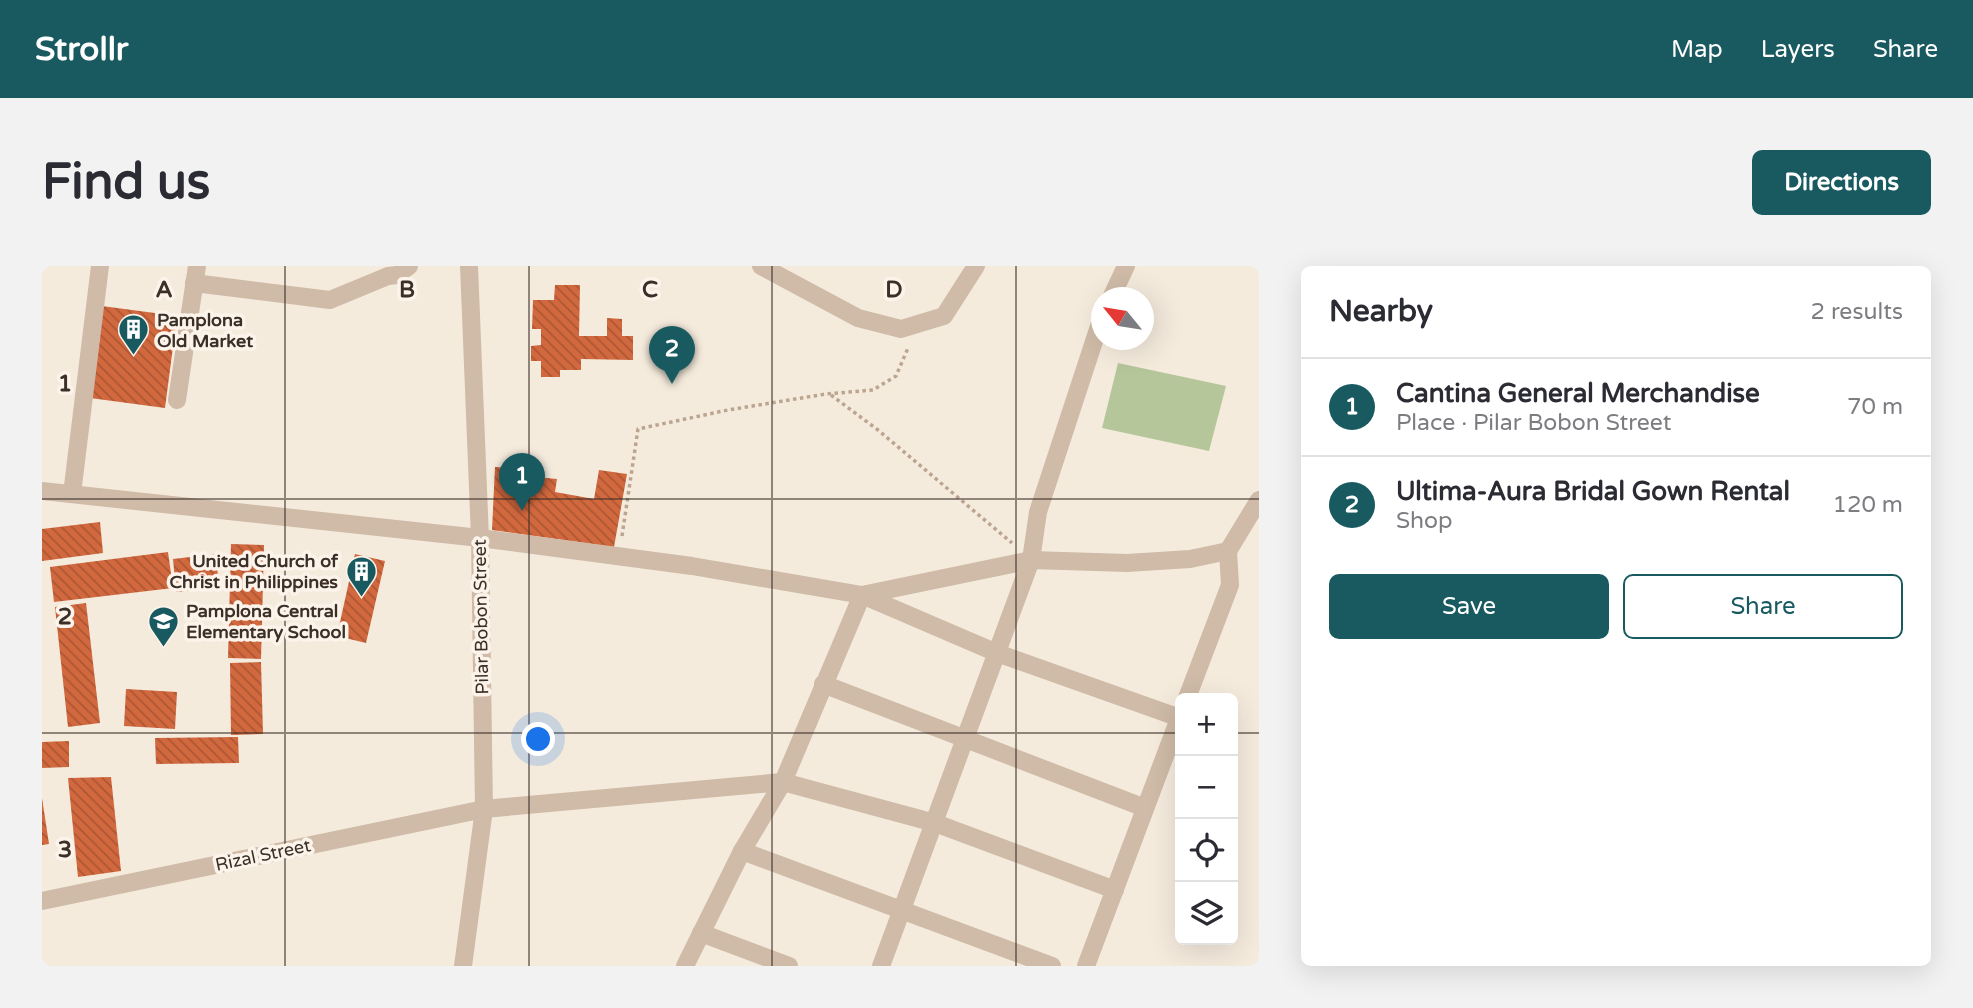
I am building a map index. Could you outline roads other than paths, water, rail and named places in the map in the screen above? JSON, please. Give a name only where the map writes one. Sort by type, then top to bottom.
[{"type":"street","points":[[72,494],[100,266]]},
{"type":"street","points":[[177,400],[195,275],[330,300],[388,276],[397,275],[409,266]]},
{"type":"street","name":"Pilar Bobon Street","points":[[463,966],[484,809],[480,538],[469,266]]},
{"type":"street","points":[[761,266],[858,318],[901,329],[944,316],[976,266]]},
{"type":"street","points":[[1116,287],[1126,266]]},
{"type":"street","points":[[881,966],[1031,560],[1038,512],[1091,350]]},
{"type":"street","points":[[42,491],[480,538],[620,556],[862,595],[997,653],[1175,715]]},
{"type":"street","points":[[1189,693],[1230,585],[1228,551],[1259,500]]},
{"type":"street","points":[[862,595],[1031,560],[1127,563],[1190,559],[1228,551]]},
{"type":"street","points":[[685,966],[742,850],[783,782],[862,595]]},
{"type":"street","points":[[823,684],[1145,808]]},
{"type":"street","points":[[1086,966],[1175,730]]},
{"type":"street","points":[[783,782],[936,823],[1115,890]]},
{"type":"street","name":"Rizal Street","points":[[42,901],[484,809],[783,782]]},
{"type":"street","points":[[742,850],[1052,966]]},
{"type":"street","points":[[701,933],[789,966]]},
{"type":"place","name":"Pamplona Old Market","points":[[134,357]]},
{"type":"place","name":"Ultima-Aura Bridal Gown Rental","points":[[672,384]]},
{"type":"place","name":"Cantina General Merchandise","points":[[522,511]]},
{"type":"place","name":"United Church of Christ in Philippines","points":[[361,598]]},
{"type":"place","name":"Pamplona Central Elementary School","points":[[163,648]]}]
